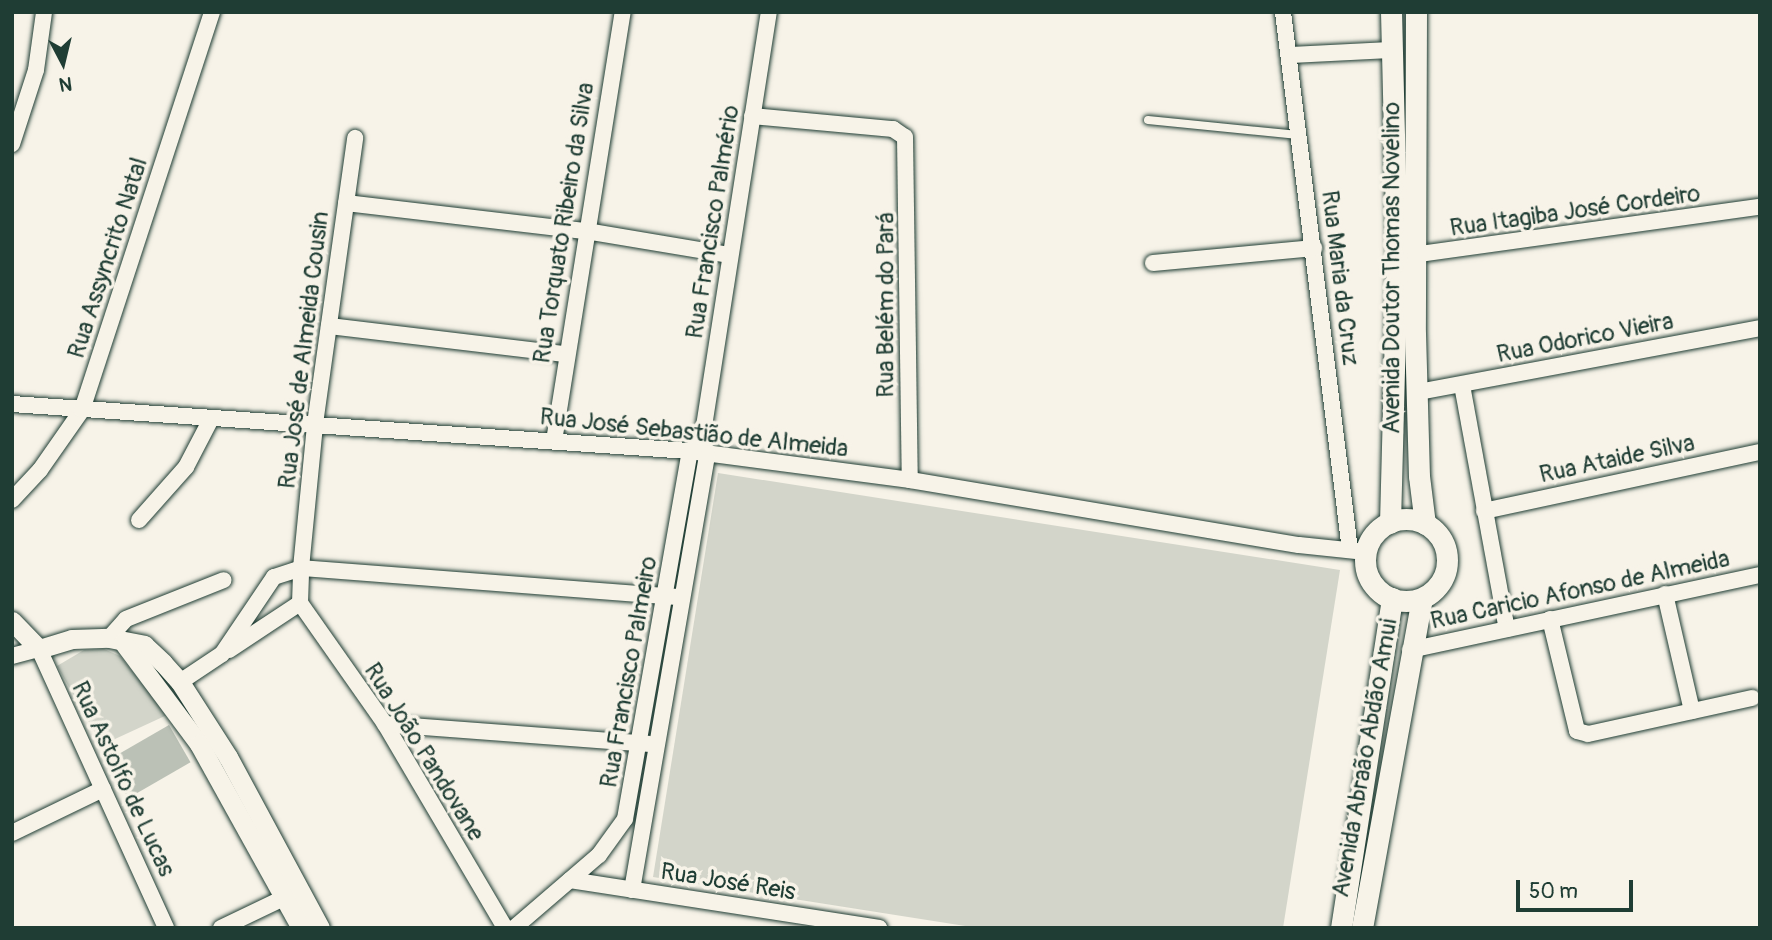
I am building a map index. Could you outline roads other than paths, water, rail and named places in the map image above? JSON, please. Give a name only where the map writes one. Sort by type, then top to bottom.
[{"type":"main road","name":"Avenida Doutor Thomas Novelino","points":[[1390,523],[1396,257],[1391,12]]},
{"type":"main road","name":"Avenida Doutor Thomas Novelino","points":[[1416,12],[1419,476],[1425,524]]},
{"type":"main road","points":[[1390,523],[1425,524],[1443,542],[1447,568],[1442,580],[1422,598],[1392,598],[1373,584],[1358,551],[1390,523]]},
{"type":"main road","name":"Avenida Abraão Abdão Amui","points":[[1341,928],[1392,598]]},
{"type":"main road","name":"Avenida Abraão Abdão Amui","points":[[1362,928],[1410,650],[1422,598]]},
{"type":"street","points":[[12,144],[30,94],[44,12]]},
{"type":"street","name":"Rua Assyncrito Natal","points":[[12,500],[82,410],[212,12]]},
{"type":"street","name":"Rua Torquato Ribeiro da Silva","points":[[554,441],[565,354],[623,12]]},
{"type":"street","name":"Rua Francisco Palmério","points":[[700,448],[769,12]]},
{"type":"street","name":"Rua Maria da Cruz","points":[[1283,12],[1358,551]]},
{"type":"street","points":[[1289,55],[1392,50]]},
{"type":"street","name":"Rua Belém do Pará","points":[[752,116],[901,132],[908,143],[910,480]]},
{"type":"street","name":"Rua José de Almeida Cousin","points":[[300,603],[315,424],[355,138]]},
{"type":"street","points":[[346,203],[586,231],[730,255]]},
{"type":"street","name":"Rua Itagiba José Cordeiro","points":[[1396,257],[1760,207]]},
{"type":"street","points":[[1153,263],[1314,248]]},
{"type":"street","points":[[329,326],[565,354]]},
{"type":"street","name":"Rua Odorico Vieira","points":[[1419,392],[1760,328]]},
{"type":"street","points":[[1462,385],[1507,629]]},
{"type":"street","name":"Rua José Sebastião de Almeida","points":[[12,404],[554,441],[700,448],[1299,545],[1358,551]]},
{"type":"street","points":[[139,520],[186,467],[211,419]]},
{"type":"street","name":"Rua Francisco Palmeiro","points":[[621,829],[647,744],[700,448]]},
{"type":"street","name":"Rua Ataide Silva","points":[[1484,511],[1760,452]]},
{"type":"street","points":[[222,654],[274,577],[301,568],[674,597]]},
{"type":"street","name":"Rua Caricio Afonso de Almeida","points":[[1410,650],[1760,575]]},
{"type":"street","points":[[116,640],[127,619],[224,580]]},
{"type":"street","points":[[1665,594],[1692,711]]},
{"type":"street","points":[[180,682],[300,603]]},
{"type":"street","name":"Rua João Pandovane","points":[[300,603],[385,723],[505,928]]},
{"type":"street","points":[[1550,619],[1577,731],[1588,734],[1752,698]]},
{"type":"street","points":[[12,621],[39,649]]},
{"type":"street","points":[[12,656],[72,639],[116,640],[144,645],[180,682],[228,757],[292,894],[301,928]]},
{"type":"street","points":[[116,640],[199,744],[292,894],[320,928]]},
{"type":"street","name":"Rua Astolfo de Lucas","points":[[39,649],[166,928]]},
{"type":"street","points":[[385,723],[647,744]]},
{"type":"street","name":"Rua Francisco Palmeiro","points":[[632,890],[641,835],[647,744]]},
{"type":"street","points":[[12,833],[103,789]]},
{"type":"street","points":[[514,928],[570,880],[621,829],[641,835]]},
{"type":"street","name":"Rua José Reis","points":[[570,880],[781,921],[879,928]]},
{"type":"street","points":[[221,928],[292,894]]},
{"type":"lane","points":[[1148,120],[1298,135]]}]
